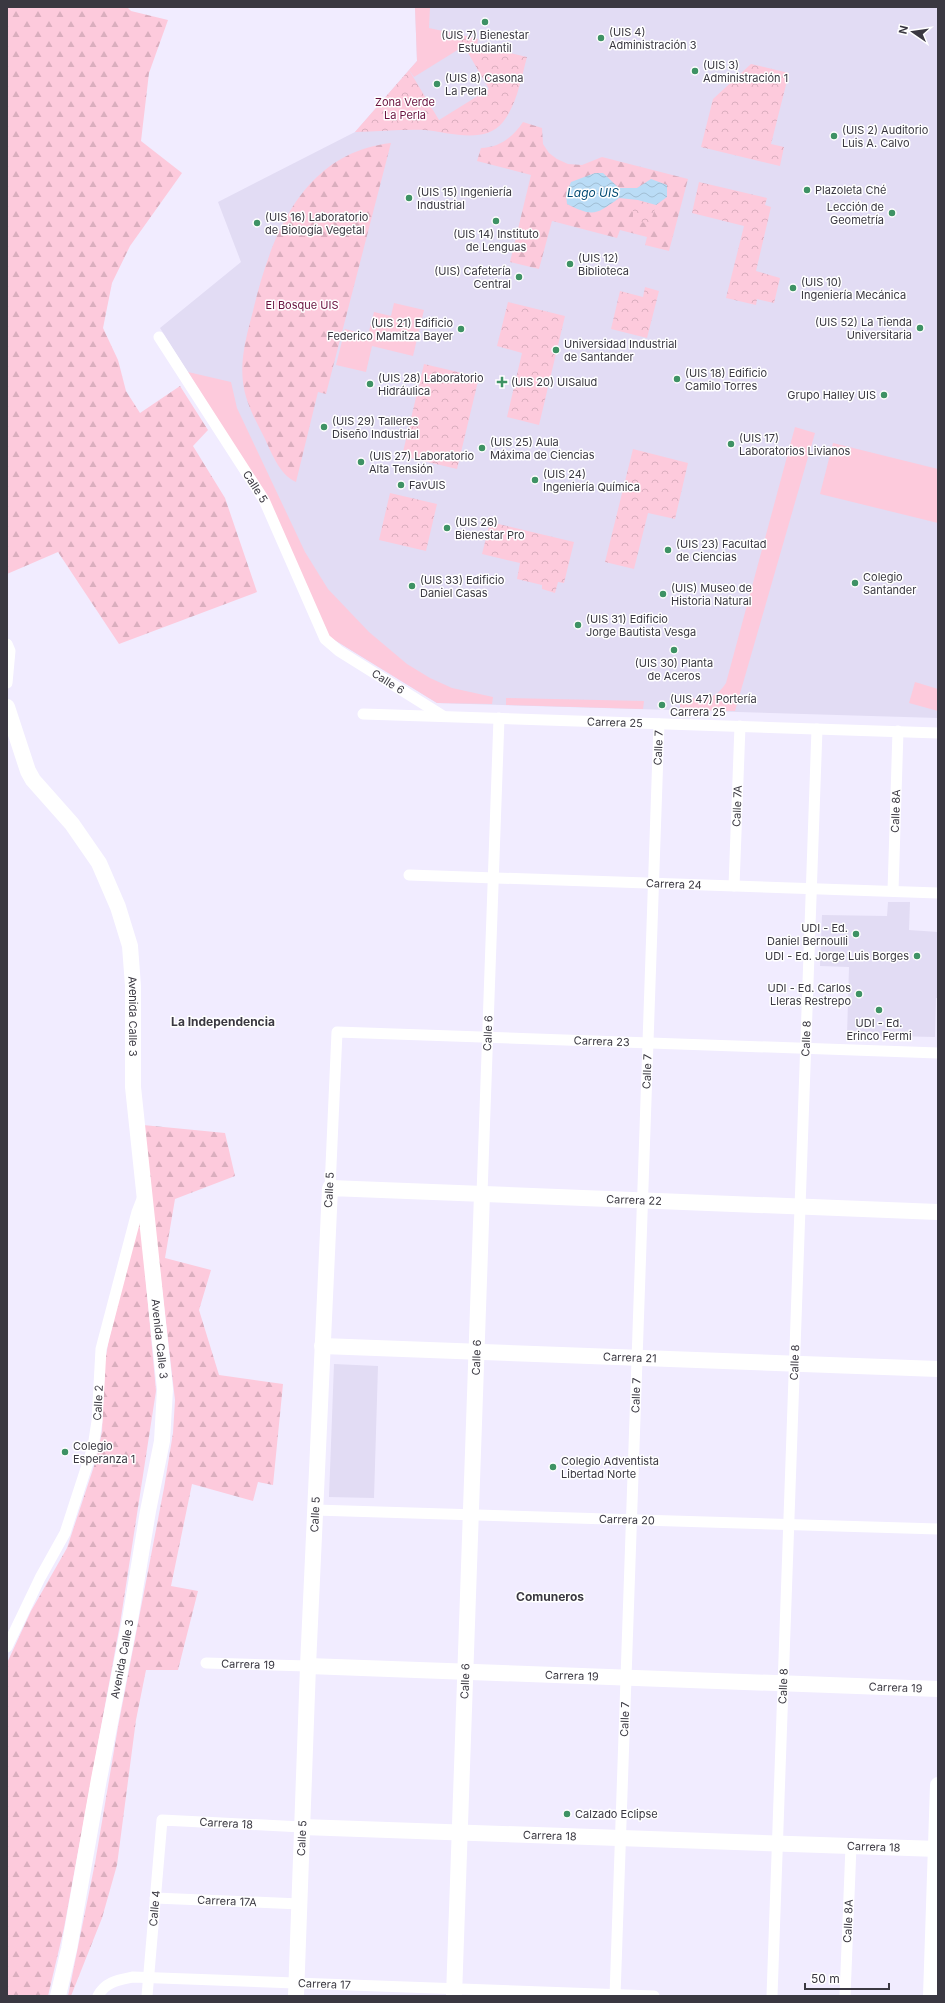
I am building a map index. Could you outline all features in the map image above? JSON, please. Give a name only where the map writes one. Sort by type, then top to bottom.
[{"type":"street","name":"Calle 5","points":[[159,337],[264,500],[321,631],[331,646]]},
{"type":"street","points":[[7,644],[10,650],[7,683]]},
{"type":"street","name":"Calle 6","points":[[331,646],[444,717]]},
{"type":"street","name":"Avenida Calle 3","points":[[7,708],[28,771],[41,790],[87,843],[107,881],[127,931],[130,946],[133,986],[133,1087],[164,1389],[164,1429],[130,1620],[99,1779],[67,1964],[58,1996]]},
{"type":"street","name":"Carrera 25","points":[[363,714],[938,732]]},
{"type":"street","name":"Calle 6","points":[[454,1993],[499,718]]},
{"type":"street","name":"Calle 7","points":[[615,1995],[659,724]]},
{"type":"street","name":"Calle 7A","points":[[734,886],[740,726]]},
{"type":"street","name":"Calle 8","points":[[772,1996],[817,729]]},
{"type":"street","name":"Calle 8A","points":[[893,891],[898,731]]},
{"type":"street","name":"Carrera 24","points":[[409,875],[938,893]]},
{"type":"street","name":"Calle 5","points":[[296,1990],[308,1666],[336,1032]]},
{"type":"street","name":"Carrera 23","points":[[336,1032],[938,1053]]},
{"type":"street","name":"Carrera 22","points":[[330,1188],[938,1212]]},
{"type":"street","name":"Calle 2","points":[[7,1647],[40,1578],[65,1533],[93,1447],[98,1421],[99,1372],[103,1336],[137,1212],[144,1194]]},
{"type":"street","name":"Carrera 21","points":[[322,1346],[938,1369]]},
{"type":"street","name":"Carrera 20","points":[[315,1510],[632,1520],[789,1523],[938,1529]]},
{"type":"street","name":"Carrera 19","points":[[206,1663],[938,1689]]},
{"type":"street","points":[[930,1996],[937,1849],[938,1785]]},
{"type":"street","name":"Carrera 18","points":[[162,1820],[460,1833],[937,1849]]},
{"type":"street","name":"Calle 4","points":[[147,1996],[162,1820]]},
{"type":"street","name":"Calle 8A","points":[[845,1996],[851,1846]]},
{"type":"street","name":"Carrera 17A","points":[[155,1898],[300,1904]]},
{"type":"street","name":"Carrera 17","points":[[98,1996],[102,1987],[117,1980],[133,1977],[296,1990],[654,1996]]},
{"type":"shaded area","name":"Universidad Industrial de Santander","points":[[415,7],[938,7],[938,718],[437,703],[328,636],[272,506],[160,328],[241,262],[218,202],[355,132],[417,61]]},
{"type":"shaded area","points":[[888,902],[910,902],[909,930],[938,932],[938,998],[936,998],[935,1037],[847,1035],[849,967],[820,966],[822,915],[887,916]]},
{"type":"shaded area","points":[[334,1364],[378,1366],[374,1498],[329,1497]]},
{"type":"green space","points":[[7,7],[127,7],[131,11],[168,20],[149,73],[141,141],[182,173],[130,246],[112,283],[103,328],[118,360],[126,391],[140,413],[180,386],[208,430],[193,446],[225,498],[257,592],[119,644],[58,552],[7,574]]},
{"type":"green space","points":[[415,7],[430,7],[429,28],[457,34],[464,46],[414,77],[409,70],[417,61]]},
{"type":"green space","name":"Zona Verde La Perla","points":[[457,34],[478,39],[477,45],[527,57],[515,99],[503,122],[495,129],[476,135],[425,130],[355,132],[409,70],[439,120],[489,89]]},
{"type":"green space","points":[[751,64],[789,73],[771,144],[784,147],[780,166],[701,147],[713,99]]},
{"type":"green space","points":[[523,122],[542,128],[543,144],[549,153],[568,164],[582,165],[602,157],[688,179],[669,251],[645,245],[647,237],[620,230],[617,238],[552,221],[539,269],[510,262],[531,175],[477,161],[481,148],[494,146],[505,141]]},
{"type":"green space","name":"El Bosque UIS","points":[[391,143],[326,394],[318,392],[296,482],[285,474],[274,457],[251,411],[244,389],[242,364],[248,328],[260,282],[281,227],[296,202],[313,181],[335,163],[361,150]]},
{"type":"green space","points":[[699,182],[767,198],[765,205],[771,207],[756,271],[780,278],[774,303],[757,299],[756,305],[726,298],[744,226],[692,213]]},
{"type":"green space","points":[[633,200],[656,205],[650,224],[633,220]]},
{"type":"green space","points":[[645,287],[659,291],[647,338],[611,329],[620,291],[643,297]]},
{"type":"green space","points":[[508,302],[565,316],[539,425],[507,417],[522,353],[497,346]]},
{"type":"green space","points":[[394,303],[424,310],[413,356],[372,346],[366,372],[336,365],[345,329],[368,335],[374,312],[391,316]]},
{"type":"green space","points":[[424,364],[479,377],[457,469],[402,456]]},
{"type":"green space","points":[[188,372],[231,382],[237,408],[305,552],[328,589],[369,632],[407,664],[430,678],[452,688],[493,697],[492,704],[437,703],[328,636],[272,506]]},
{"type":"green space","points":[[795,427],[815,433],[735,711],[680,710],[680,698],[701,699],[712,697],[726,683]]},
{"type":"green space","points":[[833,443],[938,469],[938,523],[820,494]]},
{"type":"green space","points":[[633,449],[688,463],[675,519],[648,513],[634,569],[605,562]]},
{"type":"green space","points":[[390,493],[437,504],[426,551],[379,540]]},
{"type":"green space","points":[[490,522],[574,542],[564,583],[558,582],[555,593],[542,589],[542,585],[517,579],[520,563],[482,554]]},
{"type":"green space","points":[[915,682],[938,689],[938,711],[909,703]]},
{"type":"green space","points":[[506,698],[644,701],[643,709],[506,705]]},
{"type":"green space","points":[[143,1125],[225,1133],[235,1176],[175,1199],[165,1258],[211,1270],[199,1310],[219,1375],[283,1384],[273,1485],[258,1482],[253,1501],[192,1484],[171,1586],[198,1591],[178,1670],[146,1670],[136,1720],[117,1865],[102,1918],[71,1996],[68,1996],[95,1863],[118,1727],[164,1488],[173,1433],[175,1400]]},
{"type":"green space","points":[[140,1217],[156,1391],[120,1624],[64,1928],[48,1996],[7,1996],[7,1663],[31,1611],[67,1548],[97,1457],[102,1431],[105,1361],[109,1339]]},
{"type":"water","name":"Lago UIS","points":[[595,173],[603,173],[619,188],[637,188],[651,179],[667,185],[667,197],[656,205],[638,200],[619,198],[605,208],[594,212],[583,211],[567,204],[566,194],[571,182]]},
{"type":"place","name":"(UIS 7) Bienestar Estudiantil","points":[[485,22]]},
{"type":"place","name":"(UIS 4) Administración 3","points":[[601,38]]},
{"type":"place","name":"(UIS 3) Administración 1","points":[[695,71]]},
{"type":"place","name":"(UIS 8) Casona La Perla","points":[[437,84]]},
{"type":"place","name":"(UIS 2) Auditorio Luis A. Calvo","points":[[834,136]]},
{"type":"place","name":"Plazoleta Ché","points":[[807,190]]},
{"type":"place","name":"(UIS 15) Ingeniería Industrial","points":[[409,198]]},
{"type":"place","name":"Lección de Geometría","points":[[892,213]]},
{"type":"place","name":"(UIS 14) Instituto de Lenguas","points":[[496,221]]},
{"type":"place","name":"(UIS 16) Laboratorio de Biología Vegetal","points":[[257,223]]},
{"type":"place","name":"(UIS 12) Biblioteca","points":[[570,264]]},
{"type":"place","name":"(UIS) Cafetería Central","points":[[519,277]]},
{"type":"place","name":"(UIS 10) Ingeniería Mecánica","points":[[793,288]]},
{"type":"place","name":"(UIS 52) La Tienda Universitaria","points":[[920,328]]},
{"type":"place","name":"(UIS 21) Edificio Federico Mamitza Bayer","points":[[461,329]]},
{"type":"place","name":"Universidad Industrial de Santander","points":[[556,350]]},
{"type":"place","name":"(UIS 18) Edificio Camilo Torres","points":[[677,379]]},
{"type":"place","name":"(UIS 20) UISalud","points":[[502,382]]},
{"type":"place","name":"(UIS 28) Laboratorio Hidráulica","points":[[370,384]]},
{"type":"place","name":"Grupo Halley UIS","points":[[884,395]]},
{"type":"place","name":"(UIS 29) Talleres Diseño Industrial","points":[[324,427]]},
{"type":"place","name":"(UIS 17) Laboratorios Livianos","points":[[731,444]]},
{"type":"place","name":"(UIS 25) Aula Máxima de Ciencias","points":[[482,448]]},
{"type":"place","name":"(UIS 27) Laboratorio Alta Tensión","points":[[361,462]]},
{"type":"place","name":"(UIS 24) Ingeniería Química","points":[[535,480]]},
{"type":"place","name":"FavUIS","points":[[401,485]]},
{"type":"place","name":"(UIS 26) Bienestar Pro","points":[[447,528]]},
{"type":"place","name":"(UIS 23) Facultad de Ciencias","points":[[668,550]]},
{"type":"place","name":"Colegio Santander","points":[[855,583]]},
{"type":"place","name":"(UIS 33) Edificio Daniel Casas","points":[[412,586]]},
{"type":"place","name":"(UIS) Museo de Historia Natural","points":[[663,594]]},
{"type":"place","name":"(UIS 31) Edificio Jorge Bautista Vesga","points":[[578,625]]},
{"type":"place","name":"(UIS 30) Planta de Aceros","points":[[674,650]]},
{"type":"place","name":"(UIS 47) Portería Carrera 25","points":[[662,705]]},
{"type":"place","name":"UDI - Ed. Daniel Bernoulli","points":[[856,934]]},
{"type":"place","name":"UDI - Ed. Jorge Luis Borges","points":[[917,956]]},
{"type":"place","name":"UDI - Ed. Carlos Lleras Restrepo","points":[[859,994]]},
{"type":"place","name":"UDI - Ed. Erinco Fermi","points":[[879,1010]]},
{"type":"place","name":"Colegio Esperanza 1","points":[[65,1452]]},
{"type":"place","name":"Colegio Adventista Libertad Norte","points":[[553,1467]]},
{"type":"place","name":"Calzado Eclipse","points":[[567,1814]]},
{"type":"district","name":"La Independencia","points":[[223,1022]]},
{"type":"district","name":"Comuneros","points":[[550,1597]]}]
